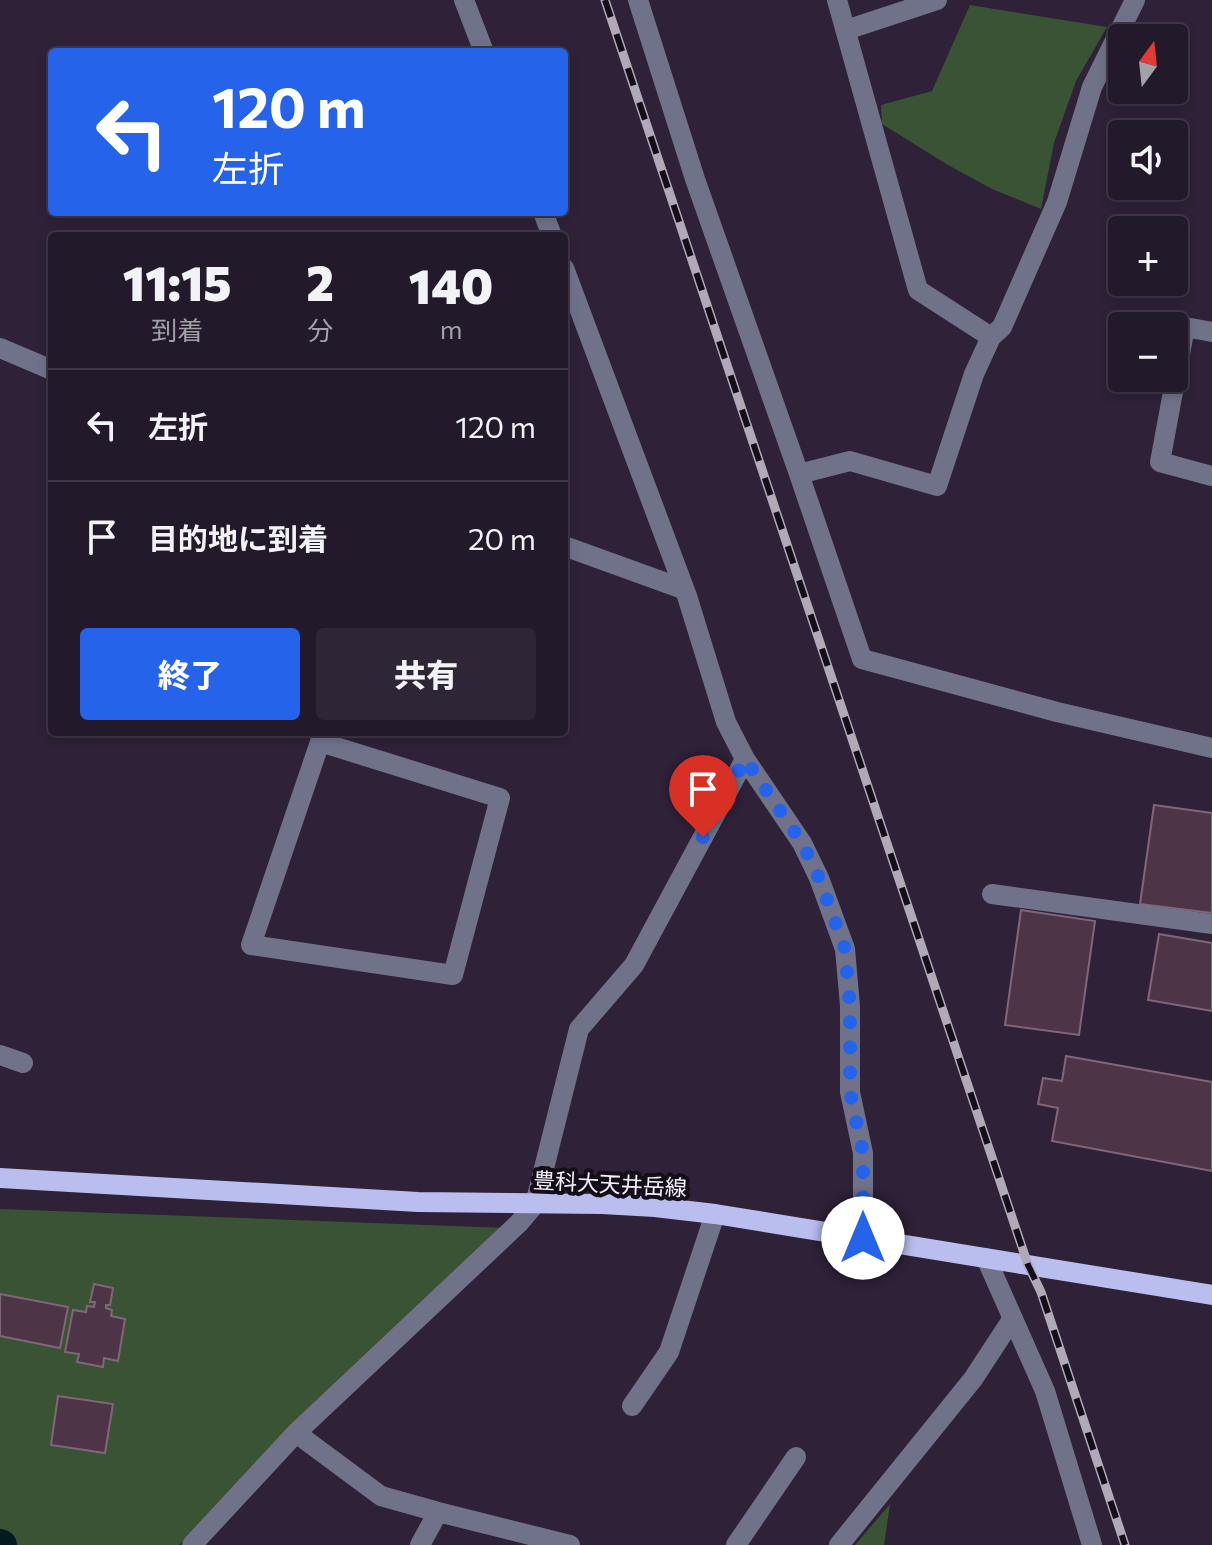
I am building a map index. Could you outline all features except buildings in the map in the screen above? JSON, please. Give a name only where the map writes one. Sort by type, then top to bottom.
[{"type":"main road","name":"豊科大天井岳線","points":[[0,1178],[418,1202],[655,1207],[715,1214],[1212,1295]]},
{"type":"street","points":[[464,0],[482,48]]},
{"type":"street","points":[[638,0],[695,179],[862,659],[1057,712],[1212,748]]},
{"type":"street","points":[[837,0],[918,290],[991,337]]},
{"type":"street","points":[[846,30],[937,0]]},
{"type":"street","points":[[799,474],[850,461],[937,486],[974,374],[991,337],[1002,327],[1057,202],[1092,87],[1135,0]]},
{"type":"street","points":[[568,279],[683,589],[726,722],[745,759],[802,843],[819,878],[845,949],[850,1006],[850,1092],[863,1153],[863,1238]]},
{"type":"street","points":[[1212,332],[1185,327],[1160,462],[1212,476]]},
{"type":"street","points":[[0,348],[48,368]]},
{"type":"street","points":[[568,547],[683,589]]},
{"type":"street","points":[[321,737],[500,798],[453,975],[251,945],[321,737]]},
{"type":"street","points":[[192,1545],[296,1433],[519,1223],[535,1204],[579,1029],[634,965],[745,759]]},
{"type":"street","points":[[992,894],[1212,924]]},
{"type":"street","points":[[0,1055],[23,1063]]},
{"type":"street","points":[[632,1406],[669,1352],[715,1214]]},
{"type":"street","points":[[986,1258],[1045,1391],[1092,1545]]},
{"type":"street","points":[[839,1545],[973,1379],[1013,1318]]},
{"type":"street","points":[[296,1433],[381,1496],[570,1545]]},
{"type":"street","points":[[736,1545],[796,1457]]},
{"type":"street","points":[[420,1545],[438,1512]]},
{"type":"green space","points":[[970,5],[1107,27],[1076,81],[1054,143],[1041,209],[992,189],[882,124],[881,105],[932,91]]},
{"type":"green space","points":[[0,1209],[506,1228],[289,1431],[179,1545],[0,1545]]},
{"type":"green space","points":[[890,1504],[884,1545],[855,1545]]},
{"type":"railway","points":[[605,0],[1028,1265],[1041,1292],[1125,1545]]},
{"type":"route","points":[[703,837],[745,759],[802,843],[819,878],[845,949],[850,1006],[850,1092],[863,1153],[863,1238]]}]
